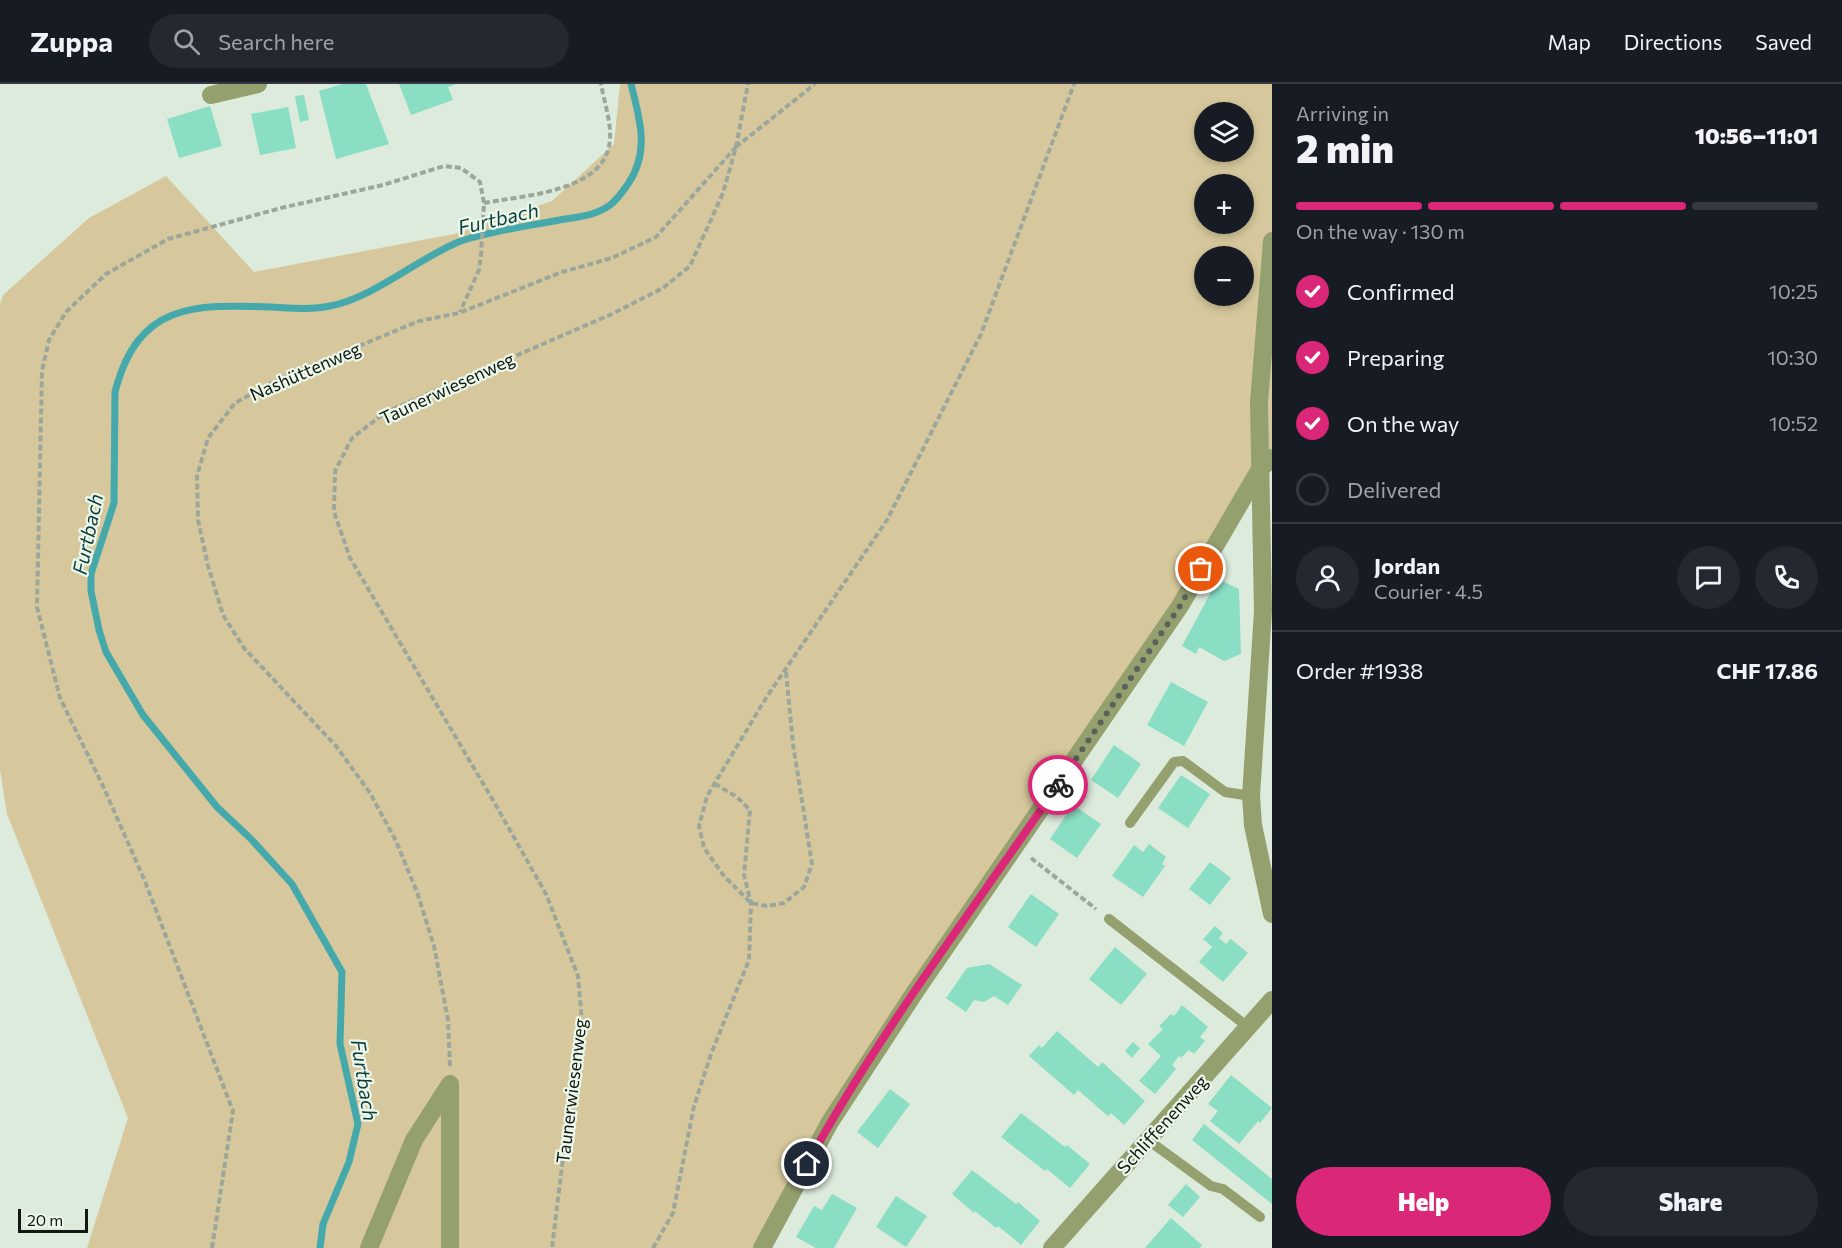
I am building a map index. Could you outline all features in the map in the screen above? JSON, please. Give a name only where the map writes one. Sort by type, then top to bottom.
[{"type":"street","points":[[211,95],[258,84]]},
{"type":"street","points":[[1272,241],[1259,402],[1266,463],[1263,513],[1263,612],[1251,796],[1253,825],[1272,914]]},
{"type":"street","points":[[762,1248],[830,1122],[915,992],[1180,606],[1266,463]]},
{"type":"street","name":"Schliffenenweg","points":[[1052,1248],[1272,1000]]},
{"type":"street","points":[[369,1248],[414,1140],[450,1084]]},
{"type":"street","points":[[450,1084],[450,1248]]},
{"type":"lane","points":[[1130,823],[1174,762],[1183,761],[1225,792],[1251,796]]},
{"type":"lane","points":[[1109,919],[1248,1027]]},
{"type":"lane","points":[[1148,1140],[1211,1186],[1223,1189],[1260,1217]]},
{"type":"path","points":[[484,203],[547,191],[580,182],[595,173],[606,157],[610,139],[601,84]]},
{"type":"path","name":"Taunerwiesenweg","points":[[552,1248],[582,1022],[578,976],[546,894],[350,558],[334,512],[335,471],[352,438],[386,412],[612,314],[663,288],[690,266],[723,194],[736,147],[748,84]]},
{"type":"path","points":[[459,313],[562,272],[612,258],[656,237],[736,147],[814,84]]},
{"type":"path","points":[[786,672],[793,744],[812,864],[804,887],[784,903],[767,906],[750,903],[724,876],[704,848],[699,826],[707,796],[766,698],[786,672],[887,520],[981,334],[1074,84]]},
{"type":"path","points":[[212,1248],[233,1111],[144,879],[103,786],[60,698],[37,607],[42,371],[49,340],[66,312],[106,274],[168,239],[281,208],[383,185],[444,166],[461,168],[480,182],[484,203],[482,255],[479,270],[459,313]]},
{"type":"path","name":"Nashüttenweg","points":[[450,1084],[448,1020],[434,946],[417,892],[396,841],[370,792],[336,746],[244,648],[224,615],[208,566],[198,520],[197,476],[208,438],[235,403],[275,381],[419,321],[459,313]]},
{"type":"path","points":[[653,1248],[673,1213],[694,1106],[711,1054],[749,960],[750,903],[744,875],[750,810],[737,797],[715,784]]},
{"type":"path","points":[[1016,846],[1109,919]]},
{"type":"shaded area","points":[[620,84],[1272,84],[1272,462],[915,992],[762,1248],[87,1248],[128,1118],[7,814],[0,770],[0,304],[3,295],[89,218],[166,176],[254,272],[454,234],[552,201],[614,144]]},
{"type":"building","points":[[342,84],[366,84],[389,144],[336,159],[319,91]]},
{"type":"building","points":[[399,84],[456,84],[448,87],[453,100],[411,115]]},
{"type":"building","points":[[304,95],[309,120],[300,122],[295,96]]},
{"type":"building","points":[[210,106],[222,146],[179,158],[167,119]]},
{"type":"building","points":[[288,107],[296,148],[260,155],[251,114]]},
{"type":"building","points":[[1218,579],[1239,589],[1241,654],[1224,661],[1199,647],[1196,654],[1182,646]]},
{"type":"building","points":[[1171,682],[1208,702],[1184,746],[1147,725]]},
{"type":"building","points":[[1114,745],[1141,764],[1118,798],[1091,780]]},
{"type":"building","points":[[1181,775],[1210,794],[1188,828],[1158,808]]},
{"type":"building","points":[[1073,805],[1101,824],[1077,858],[1050,839]]},
{"type":"building","points":[[1149,844],[1166,857],[1162,864],[1165,866],[1143,897],[1112,876],[1134,845],[1143,852]]},
{"type":"building","points":[[1210,862],[1231,878],[1210,905],[1189,889]]},
{"type":"building","points":[[1031,894],[1059,914],[1036,947],[1008,927]]},
{"type":"building","points":[[1215,926],[1223,933],[1219,938],[1226,944],[1231,939],[1248,953],[1223,982],[1199,962],[1212,947],[1203,939]]},
{"type":"building","points":[[1115,947],[1147,974],[1121,1005],[1089,979]]},
{"type":"building","points":[[989,964],[1022,985],[1008,1005],[994,996],[984,1002],[974,1000],[966,1012],[946,998],[967,968]]},
{"type":"building","points":[[1182,1005],[1208,1027],[1200,1037],[1205,1041],[1194,1054],[1189,1050],[1181,1058],[1179,1056],[1172,1065],[1176,1069],[1155,1094],[1139,1081],[1161,1056],[1148,1044],[1163,1029],[1159,1026],[1171,1014],[1174,1016]]},
{"type":"building","points":[[1057,1031],[1098,1067],[1102,1062],[1145,1101],[1124,1125],[1111,1113],[1108,1116],[1078,1090],[1074,1095],[1029,1056],[1039,1045],[1042,1048]]},
{"type":"building","points":[[1133,1042],[1140,1048],[1132,1058],[1125,1051]]},
{"type":"building","points":[[1231,1075],[1272,1108],[1239,1144],[1210,1121],[1218,1111],[1208,1104]]},
{"type":"building","points":[[890,1089],[910,1104],[878,1148],[857,1132]]},
{"type":"building","points":[[1021,1113],[1090,1164],[1070,1188],[1001,1137]]},
{"type":"building","points":[[1204,1124],[1272,1179],[1272,1204],[1192,1140]]},
{"type":"building","points":[[972,1170],[1016,1204],[1018,1202],[1040,1221],[1021,1245],[998,1226],[996,1228],[975,1211],[974,1213],[952,1194]]},
{"type":"building","points":[[1186,1184],[1200,1197],[1183,1217],[1168,1205]]},
{"type":"building","points":[[832,1194],[857,1208],[834,1248],[816,1248],[796,1237],[814,1206],[822,1210]]},
{"type":"building","points":[[896,1196],[927,1216],[906,1247],[876,1227]]},
{"type":"building","points":[[1171,1218],[1202,1245],[1200,1248],[1145,1248]]},
{"type":"waterway","name":"Furtbach","points":[[320,1248],[323,1224],[349,1162],[358,1124],[340,1044],[342,972],[292,884],[251,839],[217,807],[143,715],[106,652],[91,591],[91,574],[114,503],[115,392],[125,363],[138,341],[154,325],[172,315],[217,306],[301,308],[330,306],[362,295],[466,239],[583,216],[604,209],[624,190],[639,160],[640,123],[631,84]]},
{"type":"way so far","points":[[1058,785],[1180,606],[1201,569]]},
{"type":"route","points":[[807,1164],[830,1122],[915,992],[1058,785]]}]
